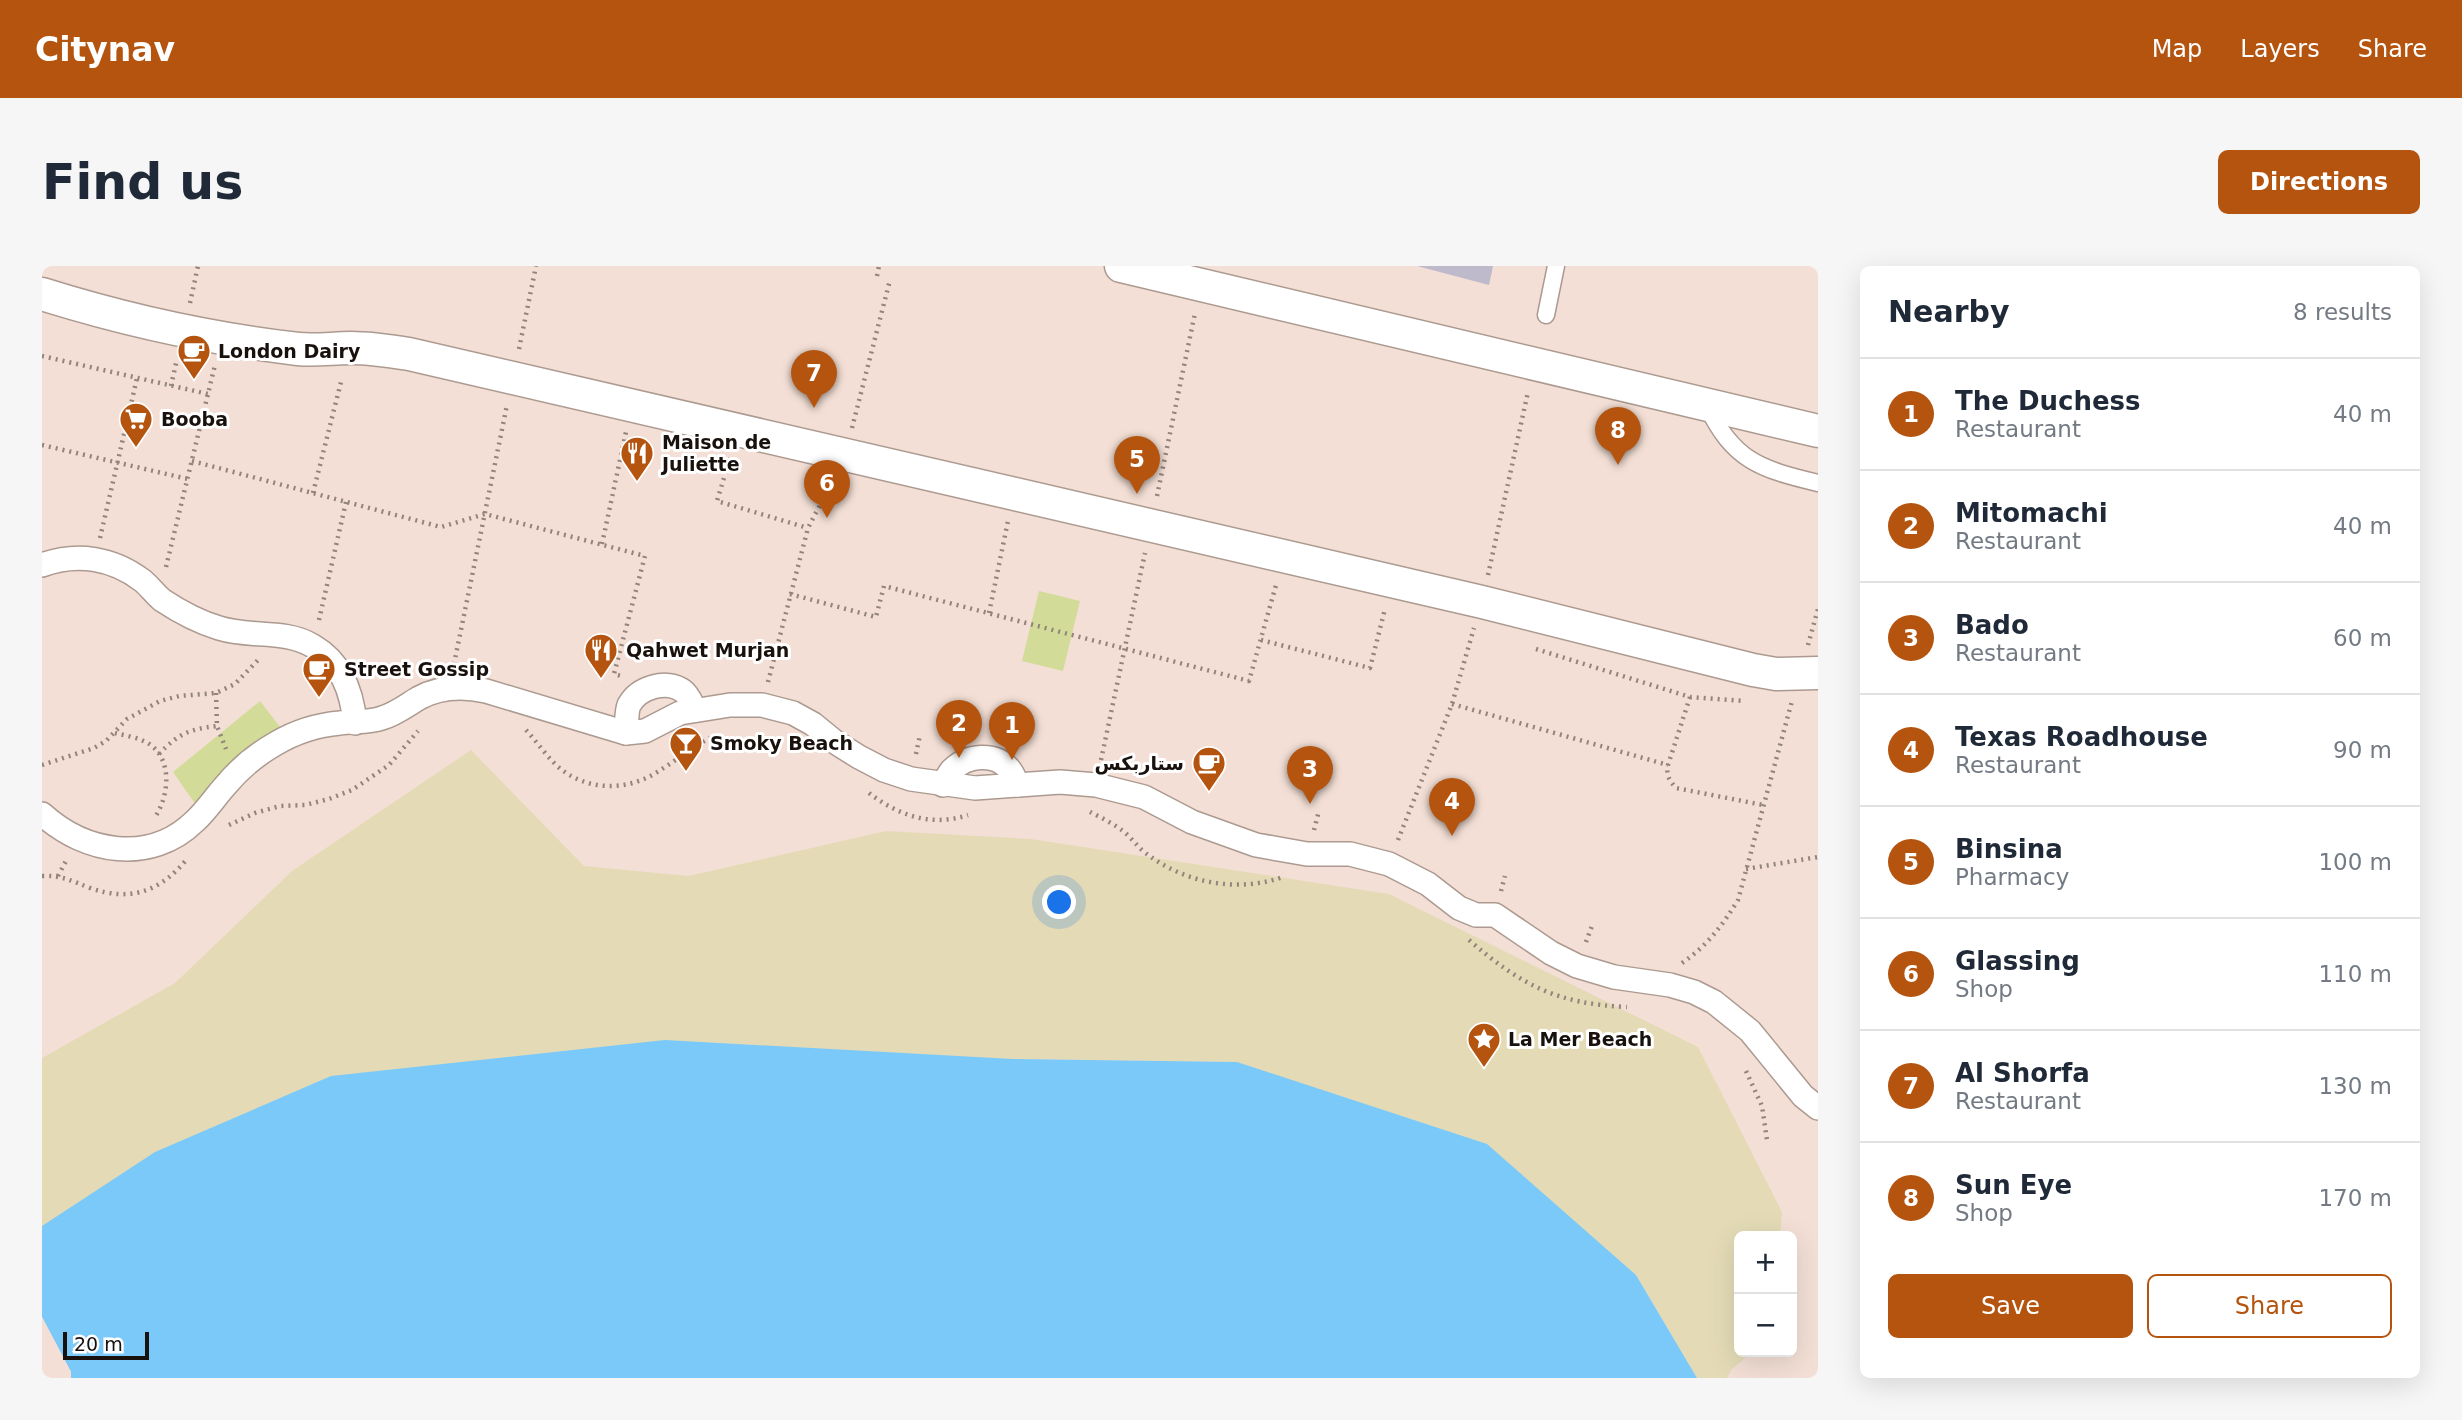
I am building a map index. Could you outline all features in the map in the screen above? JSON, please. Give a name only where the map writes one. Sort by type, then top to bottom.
[{"type":"street","points":[[1121,266],[1818,431]]},
{"type":"street","points":[[42,294],[124,317],[222,337],[301,349],[349,348],[409,354],[1392,581],[1776,674],[1804,688]]},
{"type":"street","points":[[42,565],[57,559],[95,559],[130,572],[179,611],[222,629],[292,638],[313,646],[331,660],[345,679],[353,700],[355,723]]},
{"type":"street","points":[[626,733],[629,706],[639,694],[657,685],[670,685],[685,692],[695,710]]},
{"type":"street","points":[[42,814],[57,828],[78,840],[102,848],[150,846],[173,837],[193,824],[240,770],[277,743],[319,725],[383,718],[428,694],[449,688],[468,687],[486,691],[626,733],[645,731],[667,719],[695,710],[730,705],[762,705],[793,713],[813,724],[843,747],[884,770],[911,779],[975,788],[1060,782],[1120,790],[1166,807],[1223,835],[1256,845],[1307,854],[1350,854],[1389,863],[1428,884],[1459,908],[1476,915],[1495,915],[1551,954],[1577,966],[1614,977],[1671,985],[1714,1002],[1750,1031],[1803,1096],[1818,1108]]},
{"type":"lane","points":[[1546,315],[1556,266]]},
{"type":"lane","points":[[1706,404],[1726,438],[1756,464],[1781,474],[1818,483]]},
{"type":"path","points":[[449,688],[536,266]]},
{"type":"path","points":[[877,276],[880,266]]},
{"type":"path","points":[[762,705],[808,528],[844,456],[890,280]]},
{"type":"path","points":[[159,597],[222,337]]},
{"type":"path","points":[[313,493],[349,348]]},
{"type":"path","points":[[42,356],[208,394]]},
{"type":"path","points":[[95,559],[137,378]]},
{"type":"path","points":[[602,544],[632,407]]},
{"type":"path","points":[[738,431],[717,500],[808,528]]},
{"type":"path","points":[[42,445],[188,479]]},
{"type":"path","points":[[192,461],[441,527],[485,514],[645,555],[614,674],[657,685]]},
{"type":"path","points":[[313,646],[346,502]]},
{"type":"path","points":[[989,613],[1008,521]]},
{"type":"path","points":[[790,594],[876,617],[884,586],[1249,681],[1284,557]]},
{"type":"path","points":[[1261,640],[1370,668],[1392,581]]},
{"type":"path","points":[[1646,981],[1675,968],[1692,956],[1721,928],[1738,901],[1763,805],[1804,688],[1818,609]]},
{"type":"path","points":[[1474,630],[1486,634]]},
{"type":"path","points":[[42,765],[94,748],[106,741],[127,719],[160,701],[179,696],[216,693],[235,684],[258,660],[270,635]]},
{"type":"path","points":[[1525,646],[1689,697],[1748,701]]},
{"type":"path","points":[[1781,701],[1804,688]]},
{"type":"path","points":[[216,693],[217,726],[226,749],[240,770]]},
{"type":"path","points":[[1689,697],[1668,765],[1670,781],[1676,788],[1763,805]]},
{"type":"path","points":[[1452,705],[1668,765]]},
{"type":"path","points":[[516,724],[527,731],[562,770],[585,783],[610,787],[636,783],[659,772],[709,738],[726,731]]},
{"type":"path","points":[[159,754],[174,738],[195,728],[217,726]]},
{"type":"path","points":[[221,830],[255,813],[280,806],[317,802],[352,790],[389,765],[424,726]]},
{"type":"path","points":[[114,733],[153,746],[165,771],[166,789],[162,807],[152,822],[126,849]]},
{"type":"path","points":[[863,789],[890,809],[922,819],[956,819],[977,812]]},
{"type":"path","points":[[1080,810],[1091,813],[1123,831],[1146,853],[1174,871],[1205,882],[1237,885],[1270,882],[1290,874]]},
{"type":"path","points":[[42,876],[58,876],[110,894],[135,894],[158,886],[177,871],[193,852]]},
{"type":"path","points":[[1746,869],[1818,857]]},
{"type":"path","points":[[1460,932],[1497,965],[1541,990],[1585,1003],[1637,1008]]},
{"type":"path","points":[[1742,1066],[1749,1075],[1762,1106],[1767,1140]]},
{"type":"green space","points":[[1039,591],[1080,601],[1063,671],[1022,661]]},
{"type":"green space","points":[[260,701],[284,732],[198,808],[173,772]]},
{"type":"sand","name":"La Mer Beach","points":[[471,750],[584,866],[689,876],[886,831],[1031,839],[1389,894],[1698,1047],[1782,1212],[1780,1231],[1734,1231],[1734,1357],[1746,1357],[1731,1370],[1727,1378],[1697,1378],[1636,1275],[1237,1062],[1013,1059],[42,1228],[42,1058],[175,983],[292,871]]},
{"type":"water","points":[[665,1040],[1013,1059],[1237,1062],[1487,1144],[1636,1275],[1697,1378],[71,1378],[71,1372],[42,1317],[42,1226],[155,1152],[331,1076]]},
{"type":"pier","points":[[42,1317],[71,1372],[71,1378],[67,1378],[67,1373],[42,1325]]},
{"type":"building","points":[[1417,266],[1493,266],[1489,285]]},
{"type":"place","name":"London Dairy","points":[[194,381]]},
{"type":"place","name":"Al Shorfa","points":[[814,408]]},
{"type":"place","name":"Booba","points":[[136,449]]},
{"type":"place","name":"Sun Eye","points":[[1618,465]]},
{"type":"place","name":"Maison de Juliette","points":[[637,483]]},
{"type":"place","name":"Binsina","points":[[1137,494]]},
{"type":"place","name":"Glassing","points":[[827,518]]},
{"type":"place","name":"Qahwet Murjan","points":[[601,680]]},
{"type":"place","name":"Street Gossip","points":[[319,699]]},
{"type":"place","name":"Mitomachi","points":[[959,758]]},
{"type":"place","name":"The Duchess","points":[[1012,760]]},
{"type":"place","name":"Smoky Beach","points":[[686,773]]},
{"type":"place","name":"ستاربكس","points":[[1209,793]]},
{"type":"place","name":"Bado","points":[[1310,804]]},
{"type":"place","name":"Texas Roadhouse","points":[[1452,836]]},
{"type":"place","name":"La Mer Beach","points":[[1484,1069]]}]
